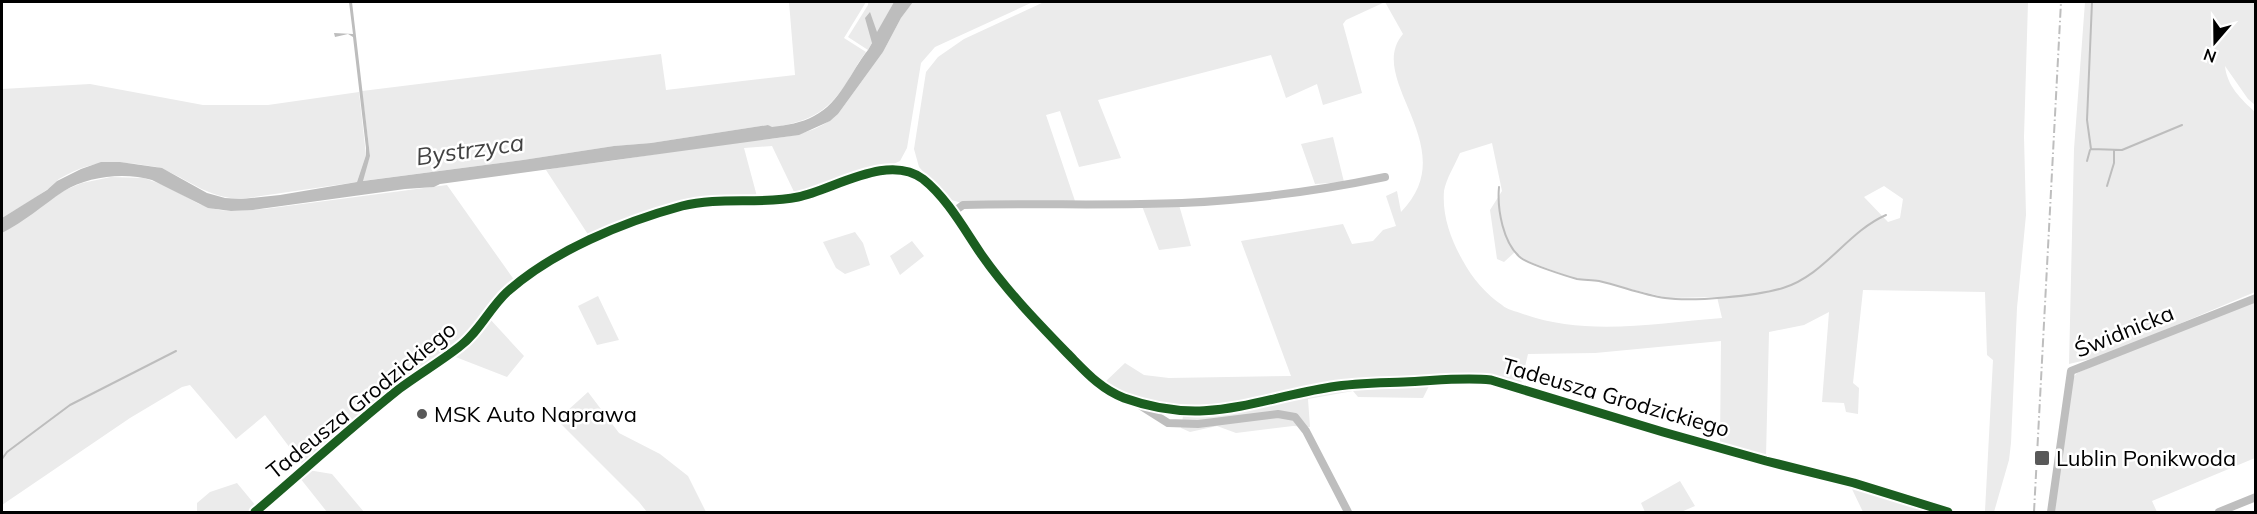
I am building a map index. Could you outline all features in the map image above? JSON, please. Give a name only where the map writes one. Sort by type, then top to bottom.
[{"type":"street","name":"Tadeusza Grodzickiego","points":[[255,513],[387,400],[459,347],[512,288],[566,252],[600,235],[687,205],[717,201],[783,200],[891,169],[908,171],[920,177],[935,191],[1001,281],[1047,333],[1102,386],[1117,395],[1137,402],[1205,412],[1234,409],[1294,394],[1347,385],[1465,379],[1491,380],[1766,461],[1854,483],[1948,513]]},
{"type":"street","points":[[952,213],[963,205],[1132,204],[1228,200],[1340,187],[1385,177]]},
{"type":"street","name":"Świdnicka","points":[[2051,513],[2071,371],[2256,298]]},
{"type":"street","points":[[1137,402],[1138,405],[1168,423],[1198,424],[1278,414],[1295,417],[1306,431],[1348,513]]},
{"type":"street","points":[[2219,513],[2256,497]]},
{"type":"shaded area","points":[[349,2],[352,2],[370,156],[363,181],[614,146],[651,143],[768,125],[772,127],[804,120],[814,116],[831,103],[868,50],[872,43],[865,18],[870,12],[877,32],[894,2],[913,2],[901,18],[883,52],[838,114],[830,121],[799,135],[440,184],[434,187],[253,210],[231,211],[208,208],[152,180],[130,176],[107,177],[84,182],[64,191],[26,219],[2,233],[2,218],[47,190],[57,181],[101,162],[120,162],[162,168],[207,193],[225,198],[241,199],[280,195],[357,182],[366,148],[353,37],[348,34],[335,37],[334,33],[353,34]]},
{"type":"shaded area","points":[[789,2],[866,2],[844,38],[866,52],[838,95],[823,110],[805,119],[772,128],[768,125],[651,143],[614,146],[362,181],[370,155],[362,91],[661,54],[666,90],[795,75]]},
{"type":"shaded area","points":[[868,2],[894,2],[868,50],[848,37]]},
{"type":"shaded area","points":[[913,2],[1033,2],[935,47],[921,63],[907,148],[900,161],[889,166],[860,172],[796,196],[772,146],[744,148],[759,204],[713,204],[684,208],[591,239],[546,170],[729,143],[786,137],[814,129],[838,114],[883,52],[901,18]]},
{"type":"shaded area","points":[[1044,2],[1385,2],[1346,20],[1343,24],[1362,93],[1323,105],[1317,84],[1286,98],[1271,55],[1098,100],[1121,158],[1079,167],[1060,111],[1046,115],[1075,201],[962,203],[948,199],[919,167],[914,149],[926,72],[938,57],[964,39]]},
{"type":"shaded area","points":[[1385,2],[2028,2],[2024,137],[2026,215],[2017,308],[2011,443],[2009,460],[1994,512],[1985,511],[1993,360],[1987,355],[1985,292],[1863,290],[1853,383],[1859,388],[1858,414],[1846,412],[1844,403],[1822,402],[1829,312],[1804,325],[1769,332],[1766,457],[1720,444],[1721,341],[1595,353],[1528,354],[1521,384],[1480,376],[1437,378],[1429,386],[1423,398],[1358,397],[1353,391],[1308,399],[1310,427],[1293,426],[1236,433],[1217,426],[1190,432],[1181,428],[1183,416],[1217,415],[1218,408],[1189,407],[1145,400],[1104,383],[1125,363],[1144,375],[1169,378],[1291,376],[1241,241],[1343,224],[1352,244],[1373,241],[1383,230],[1396,226],[1386,196],[1397,191],[1401,212],[1418,188],[1423,163],[1419,139],[1395,72],[1394,52],[1403,34]],"holes":[[[1492,143],[1502,191],[1490,210],[1497,259],[1504,262],[1515,252],[1522,259],[1576,279],[1597,281],[1668,298],[1717,297],[1722,318],[1597,327],[1547,321],[1504,307],[1490,296],[1471,274],[1455,245],[1444,210],[1444,191],[1460,153]],[[1884,186],[1903,199],[1900,218],[1888,222],[1864,197]]]},
{"type":"shaded area","points":[[2085,2],[2255,2],[2255,105],[2248,99],[2225,66],[2232,86],[2255,112],[2255,292],[2103,356],[2069,364],[2074,149]]},
{"type":"shaded area","points":[[90,84],[203,105],[268,105],[359,92],[366,155],[357,182],[241,199],[229,198],[201,189],[159,168],[127,163],[97,164],[78,169],[59,179],[40,195],[2,218],[2,89]]},
{"type":"shaded area","points":[[1333,137],[1344,182],[1315,184],[1301,144]]},
{"type":"shaded area","points":[[111,177],[144,178],[166,186],[199,204],[231,211],[264,209],[447,185],[517,284],[481,324],[432,365],[431,361],[303,465],[265,415],[236,439],[190,385],[182,387],[130,418],[2,505],[2,233],[65,190],[82,183]]},
{"type":"shaded area","points":[[1179,205],[1191,246],[1159,250],[1142,206]]},
{"type":"shaded area","points":[[855,232],[863,243],[870,265],[845,274],[836,268],[823,242]]},
{"type":"shaded area","points":[[912,241],[924,256],[900,275],[890,256]]},
{"type":"shaded area","points":[[598,296],[619,340],[597,345],[578,306]]},
{"type":"shaded area","points":[[2255,300],[2255,458],[2152,501],[2157,512],[2054,512],[2072,379],[2077,373],[2191,324]]},
{"type":"shaded area","points":[[489,318],[524,356],[507,377],[453,356],[475,339]]},
{"type":"shaded area","points":[[588,392],[619,433],[660,454],[688,476],[706,512],[647,512],[557,420]]},
{"type":"shaded area","points":[[308,470],[332,474],[364,512],[327,512],[300,478]]},
{"type":"shaded area","points":[[1680,481],[1695,506],[1681,512],[1645,512],[1641,503]]},
{"type":"shaded area","points":[[237,483],[256,506],[248,512],[197,512],[197,503],[210,492]]},
{"type":"shaded area","points":[[1851,487],[1926,509],[1937,512],[1863,512]]},
{"type":"waterway","points":[[2092,2],[2087,120],[2091,149],[2122,150],[2182,125]]},
{"type":"waterway","points":[[2087,161],[2090,150]]},
{"type":"waterway","points":[[2107,186],[2114,163],[2114,151]]},
{"type":"waterway","points":[[1499,187],[1502,225],[1515,252],[1525,261],[1577,279],[1599,281],[1648,295],[1677,299],[1724,298],[1757,294],[1798,282],[1824,264],[1872,222],[1886,215]]},
{"type":"waterway","points":[[2,459],[7,452],[70,405],[176,351]]},
{"type":"railway","points":[[2034,512],[2061,2]]},
{"type":"cycle path","points":[[255,512],[399,389],[466,341],[507,292],[525,277],[567,251],[613,229],[682,206],[696,203],[798,197],[861,175],[894,170],[909,172],[932,187],[955,214],[981,254],[1011,293],[1093,378],[1107,390],[1124,398],[1153,406],[1204,411],[1349,385],[1458,379],[1491,380],[1663,432],[1854,483],[1948,512]]},
{"type":"place","name":"MSK Auto Naprawa","points":[[422,414]]},
{"type":"place","name":"Lublin Ponikwoda","points":[[2042,458]]},
{"type":"water label","name":"Bystrzyca","points":[[470,150]]}]
